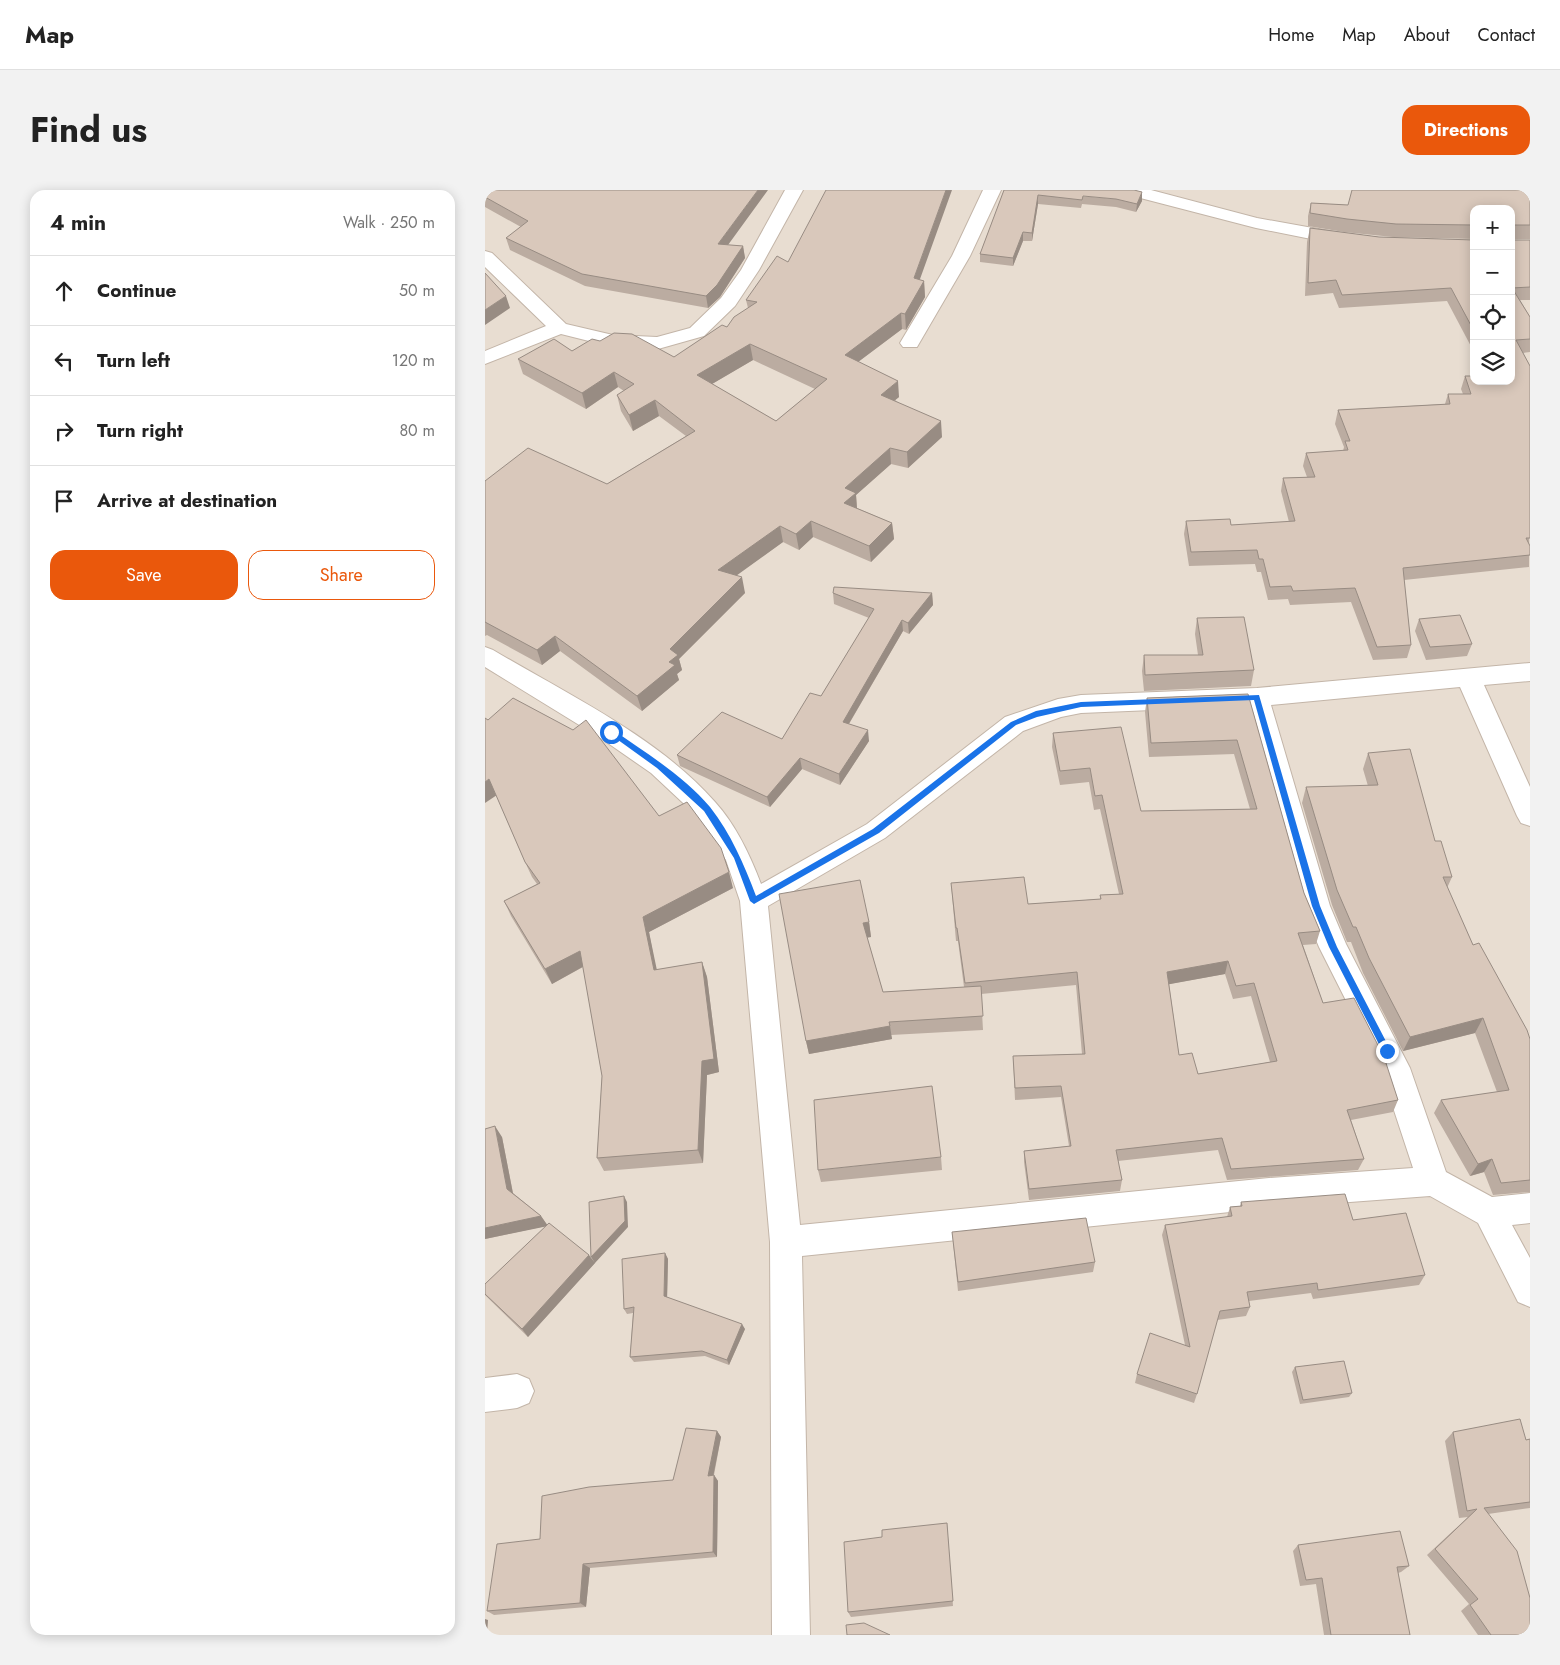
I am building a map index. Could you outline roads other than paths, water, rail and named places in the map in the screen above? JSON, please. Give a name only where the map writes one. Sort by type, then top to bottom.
[{"type":"street","points":[[485,256],[559,328],[613,341],[658,343],[697,332],[733,294],[750,270],[794,190]]},
{"type":"street","points":[[910,343],[961,256],[992,190]]},
{"type":"street","points":[[1131,190],[1256,223],[1362,241]]},
{"type":"street","points":[[485,358],[559,328]]},
{"type":"street","points":[[485,656],[611,732],[660,766],[707,809],[738,857],[754,901],[786,1242],[791,1635]]},
{"type":"street","points":[[754,901],[876,831],[1013,724],[1036,714],[1081,704],[1257,697],[1530,672]]},
{"type":"street","points":[[1468,677],[1530,816]]},
{"type":"street","points":[[1257,697],[1319,912],[1333,947],[1377,1028],[1395,1068],[1433,1181]]},
{"type":"street","points":[[786,1242],[1269,1193],[1433,1181],[1489,1212],[1530,1291]]},
{"type":"street","points":[[1489,1212],[1530,1208]]}]
